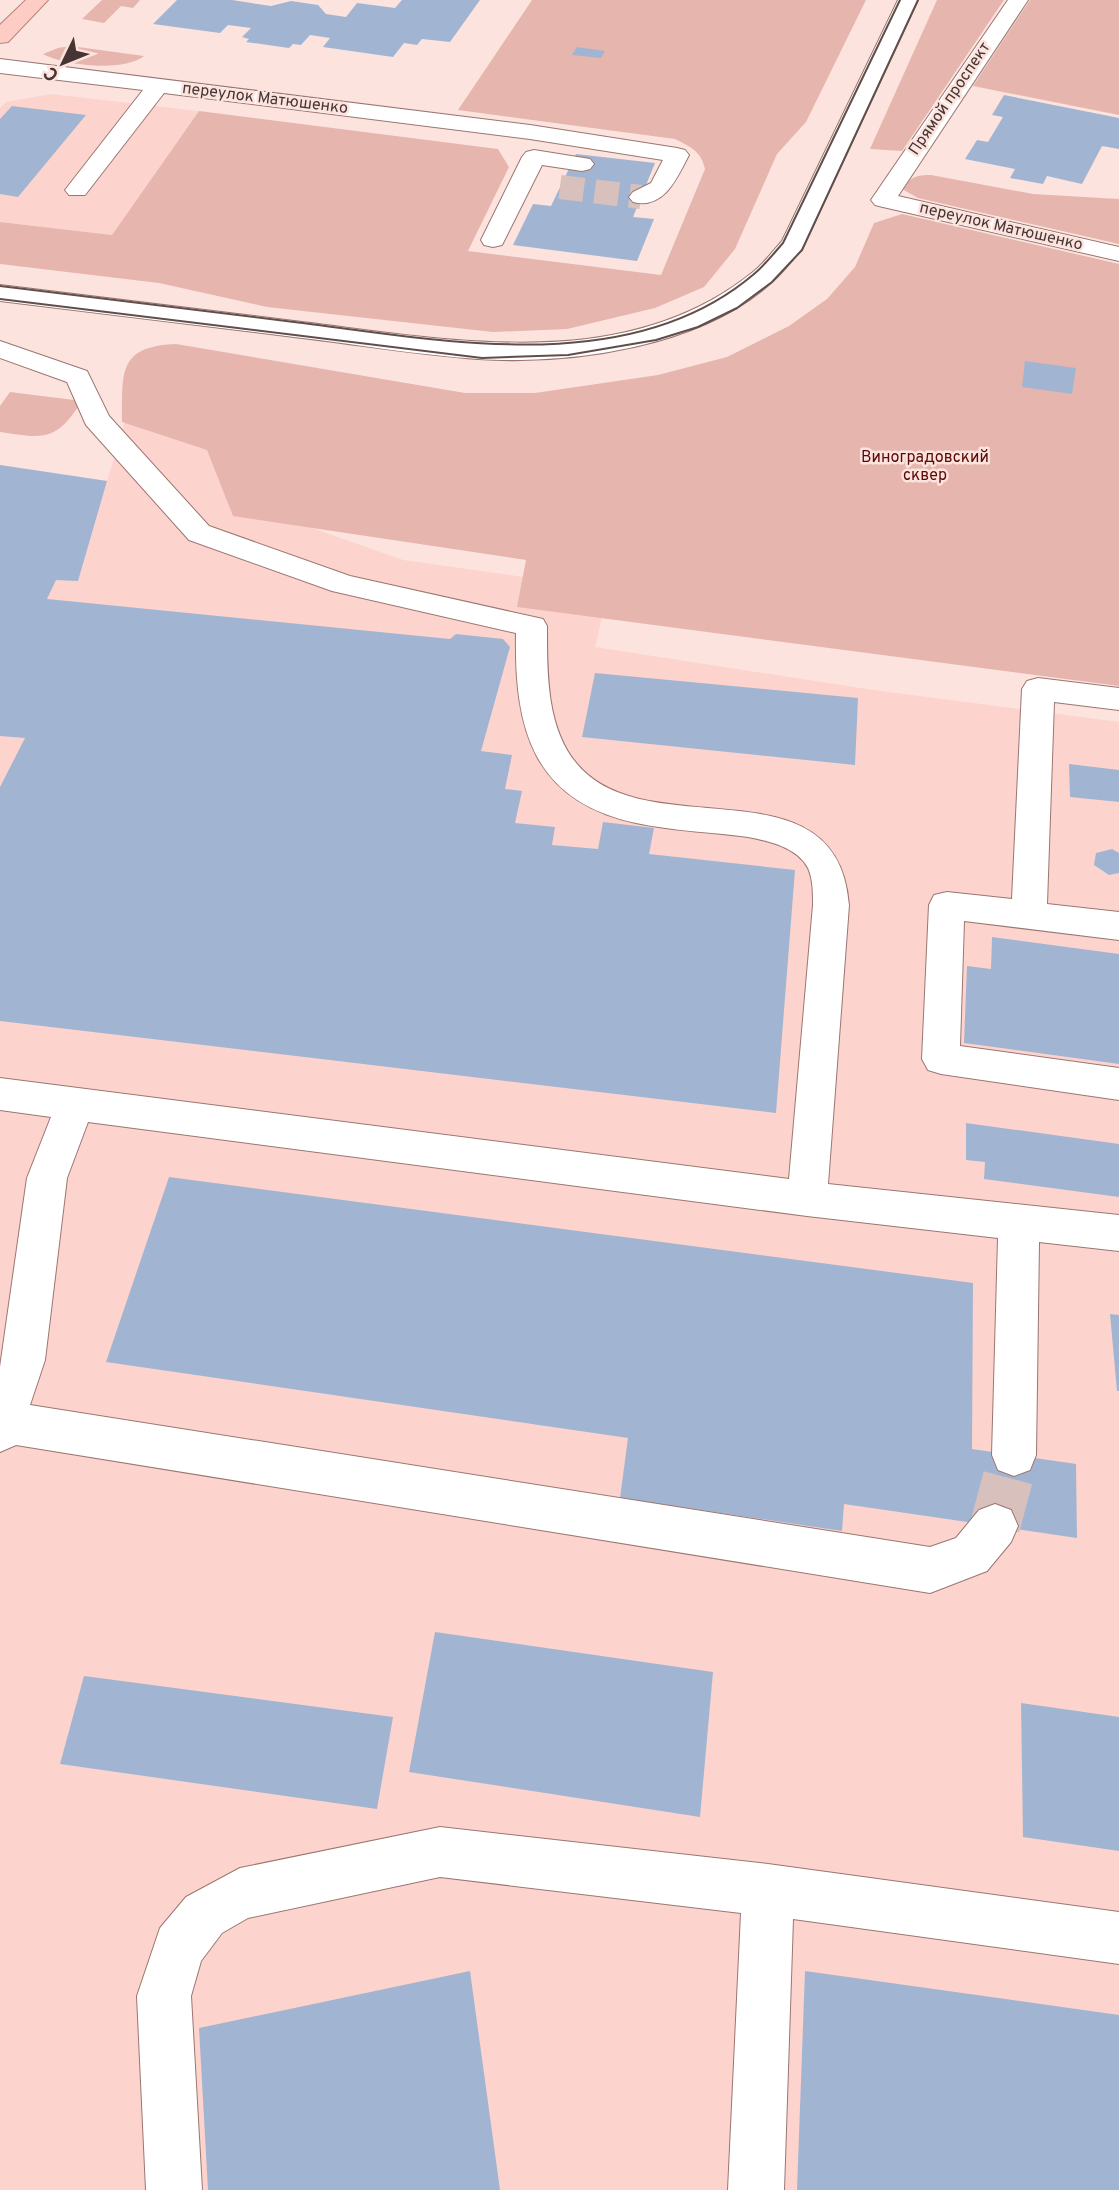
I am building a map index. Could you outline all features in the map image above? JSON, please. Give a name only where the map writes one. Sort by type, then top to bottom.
[{"type":"main road","points":[[0,37],[38,0]]},
{"type":"street","points":[[0,293],[455,349],[531,352],[652,333],[727,303],[765,276],[793,244],[908,0]]},
{"type":"street","name":"Прямой проспект","points":[[883,200],[1018,0]]},
{"type":"street","name":"переулок Матюшенко","points":[[0,66],[530,132],[677,155],[667,174]]},
{"type":"street","points":[[76,190],[159,85]]},
{"type":"street","points":[[530,132],[534,158],[542,181],[551,184]]},
{"type":"street","points":[[534,158],[667,174],[660,187],[641,197]]},
{"type":"street","points":[[494,240],[534,158]]},
{"type":"street","name":"переулок Матюшенко","points":[[883,200],[1119,254]]},
{"type":"street","points":[[0,349],[78,377],[96,419],[199,533],[343,584],[532,626],[530,672],[538,717],[551,754],[572,781],[608,803],[766,828],[795,837],[819,856],[828,878],[831,905],[807,1199]]},
{"type":"street","points":[[1028,914],[1038,689],[1119,699]]},
{"type":"street","points":[[1119,926],[947,905],[941,1059],[1119,1084]]},
{"type":"street","points":[[0,1094],[807,1199],[1119,1233]]},
{"type":"street","points":[[75,1104],[47,1178],[24,1360],[2,1427],[930,1570],[971,1555],[995,1526]]},
{"type":"street","points":[[1014,1455],[1019,1222]]},
{"type":"street","points":[[174,2190],[163,1996],[179,1947],[204,1914],[240,1895],[440,1852],[768,1889],[1119,1938]]},
{"type":"street","points":[[756,2190],[768,1889]]},
{"type":"shaded area","points":[[51,94],[199,111],[112,235],[0,222],[0,108],[6,102]]},
{"type":"shaded area","points":[[133,395],[221,429],[275,515],[403,560],[609,589],[595,647],[873,690],[1119,722],[1119,2190],[0,2190],[0,465],[107,481]]},
{"type":"green space","points":[[102,0],[140,0],[133,8],[121,6],[104,23],[82,19]]},
{"type":"green space","points":[[532,0],[866,0],[806,122],[777,154],[735,249],[704,287],[655,308],[567,329],[493,332],[267,307],[159,283],[0,264],[0,222],[112,235],[199,111],[498,149],[509,167],[468,251],[661,275],[705,169],[694,150],[675,139],[458,110]]},
{"type":"green space","points":[[937,0],[1004,0],[902,151],[870,149]]},
{"type":"green space","points":[[1030,0],[1119,0],[1119,115],[973,86]]},
{"type":"green space","points":[[71,46],[144,56],[135,61],[109,66],[65,62],[43,54]]},
{"type":"green space","points":[[931,175],[1033,194],[1119,199],[1119,244],[918,198],[902,189],[914,178]]},
{"type":"green space","name":"Виноградовский сквер","points":[[902,214],[1119,264],[1119,686],[517,607],[526,560],[233,516],[207,450],[122,422],[122,390],[127,366],[142,350],[156,346],[176,344],[465,393],[535,393],[658,375],[727,357],[789,326],[827,299],[855,267],[874,223]]},
{"type":"green space","points":[[10,392],[82,401],[65,424],[57,430],[29,436],[0,432],[0,406]]},
{"type":"building","points":[[177,0],[232,0],[271,6],[291,1],[318,5],[326,14],[346,17],[357,3],[395,8],[402,0],[480,0],[450,42],[422,39],[417,45],[404,43],[393,57],[323,47],[330,38],[310,35],[301,45],[293,44],[289,48],[246,42],[249,39],[242,37],[251,28],[228,25],[220,33],[153,24]]},
{"type":"building","points":[[577,47],[605,51],[601,58],[572,55]]},
{"type":"building","points":[[1004,95],[1119,118],[1119,149],[1102,146],[1082,184],[1047,176],[1043,184],[1010,178],[1015,169],[965,159],[977,140],[988,142],[1003,117],[992,115]]},
{"type":"building","points":[[12,106],[86,115],[18,197],[0,194],[0,119]]},
{"type":"building","points":[[576,154],[655,163],[633,217],[654,219],[637,261],[513,245],[533,204],[551,206]]},
{"type":"building","points":[[1025,361],[1076,368],[1072,394],[1022,387]]},
{"type":"building","points":[[0,465],[107,481],[78,581],[56,580],[47,599],[450,639],[456,634],[503,639],[510,647],[481,751],[512,755],[505,789],[522,791],[515,823],[555,827],[552,845],[598,849],[603,822],[654,828],[649,854],[795,870],[776,1113],[0,1021],[0,787],[25,738],[0,736]]},
{"type":"building","points":[[595,673],[858,698],[855,765],[582,737]]},
{"type":"building","points":[[1069,764],[1119,770],[1119,802],[1070,797]]},
{"type":"building","points":[[1112,849],[1119,853],[1119,873],[1109,875],[1094,865],[1096,853]]},
{"type":"building","points":[[992,937],[1119,954],[1119,1064],[964,1043],[967,966],[991,969]]},
{"type":"building","points":[[966,1123],[1119,1144],[1119,1197],[984,1179],[985,1162],[966,1160]]},
{"type":"building","points":[[169,1177],[973,1283],[972,1449],[1076,1464],[1077,1538],[844,1504],[842,1531],[620,1498],[628,1438],[106,1362]]},
{"type":"building","points":[[1110,1314],[1119,1315],[1119,1391],[1117,1391]]},
{"type":"building","points":[[435,1632],[713,1672],[700,1817],[409,1772]]},
{"type":"building","points":[[84,1676],[393,1717],[377,1809],[60,1764]]},
{"type":"building","points":[[1021,1703],[1119,1717],[1119,1851],[1023,1837]]},
{"type":"building","points":[[470,1971],[500,2190],[208,2190],[199,2028]]},
{"type":"building","points":[[805,1971],[1119,2015],[1119,2190],[797,2190]]},
{"type":"tunnel","points":[[560,187],[641,197]]},
{"type":"tunnel","points":[[995,1526],[1014,1455]]},
{"type":"tram line","points":[[0,286],[471,343],[593,341],[650,329],[705,307],[754,274],[783,243],[900,0]]},
{"type":"tram line","points":[[0,299],[482,358],[568,355],[656,340],[698,327],[737,308],[772,282],[802,250],[918,0]]}]
